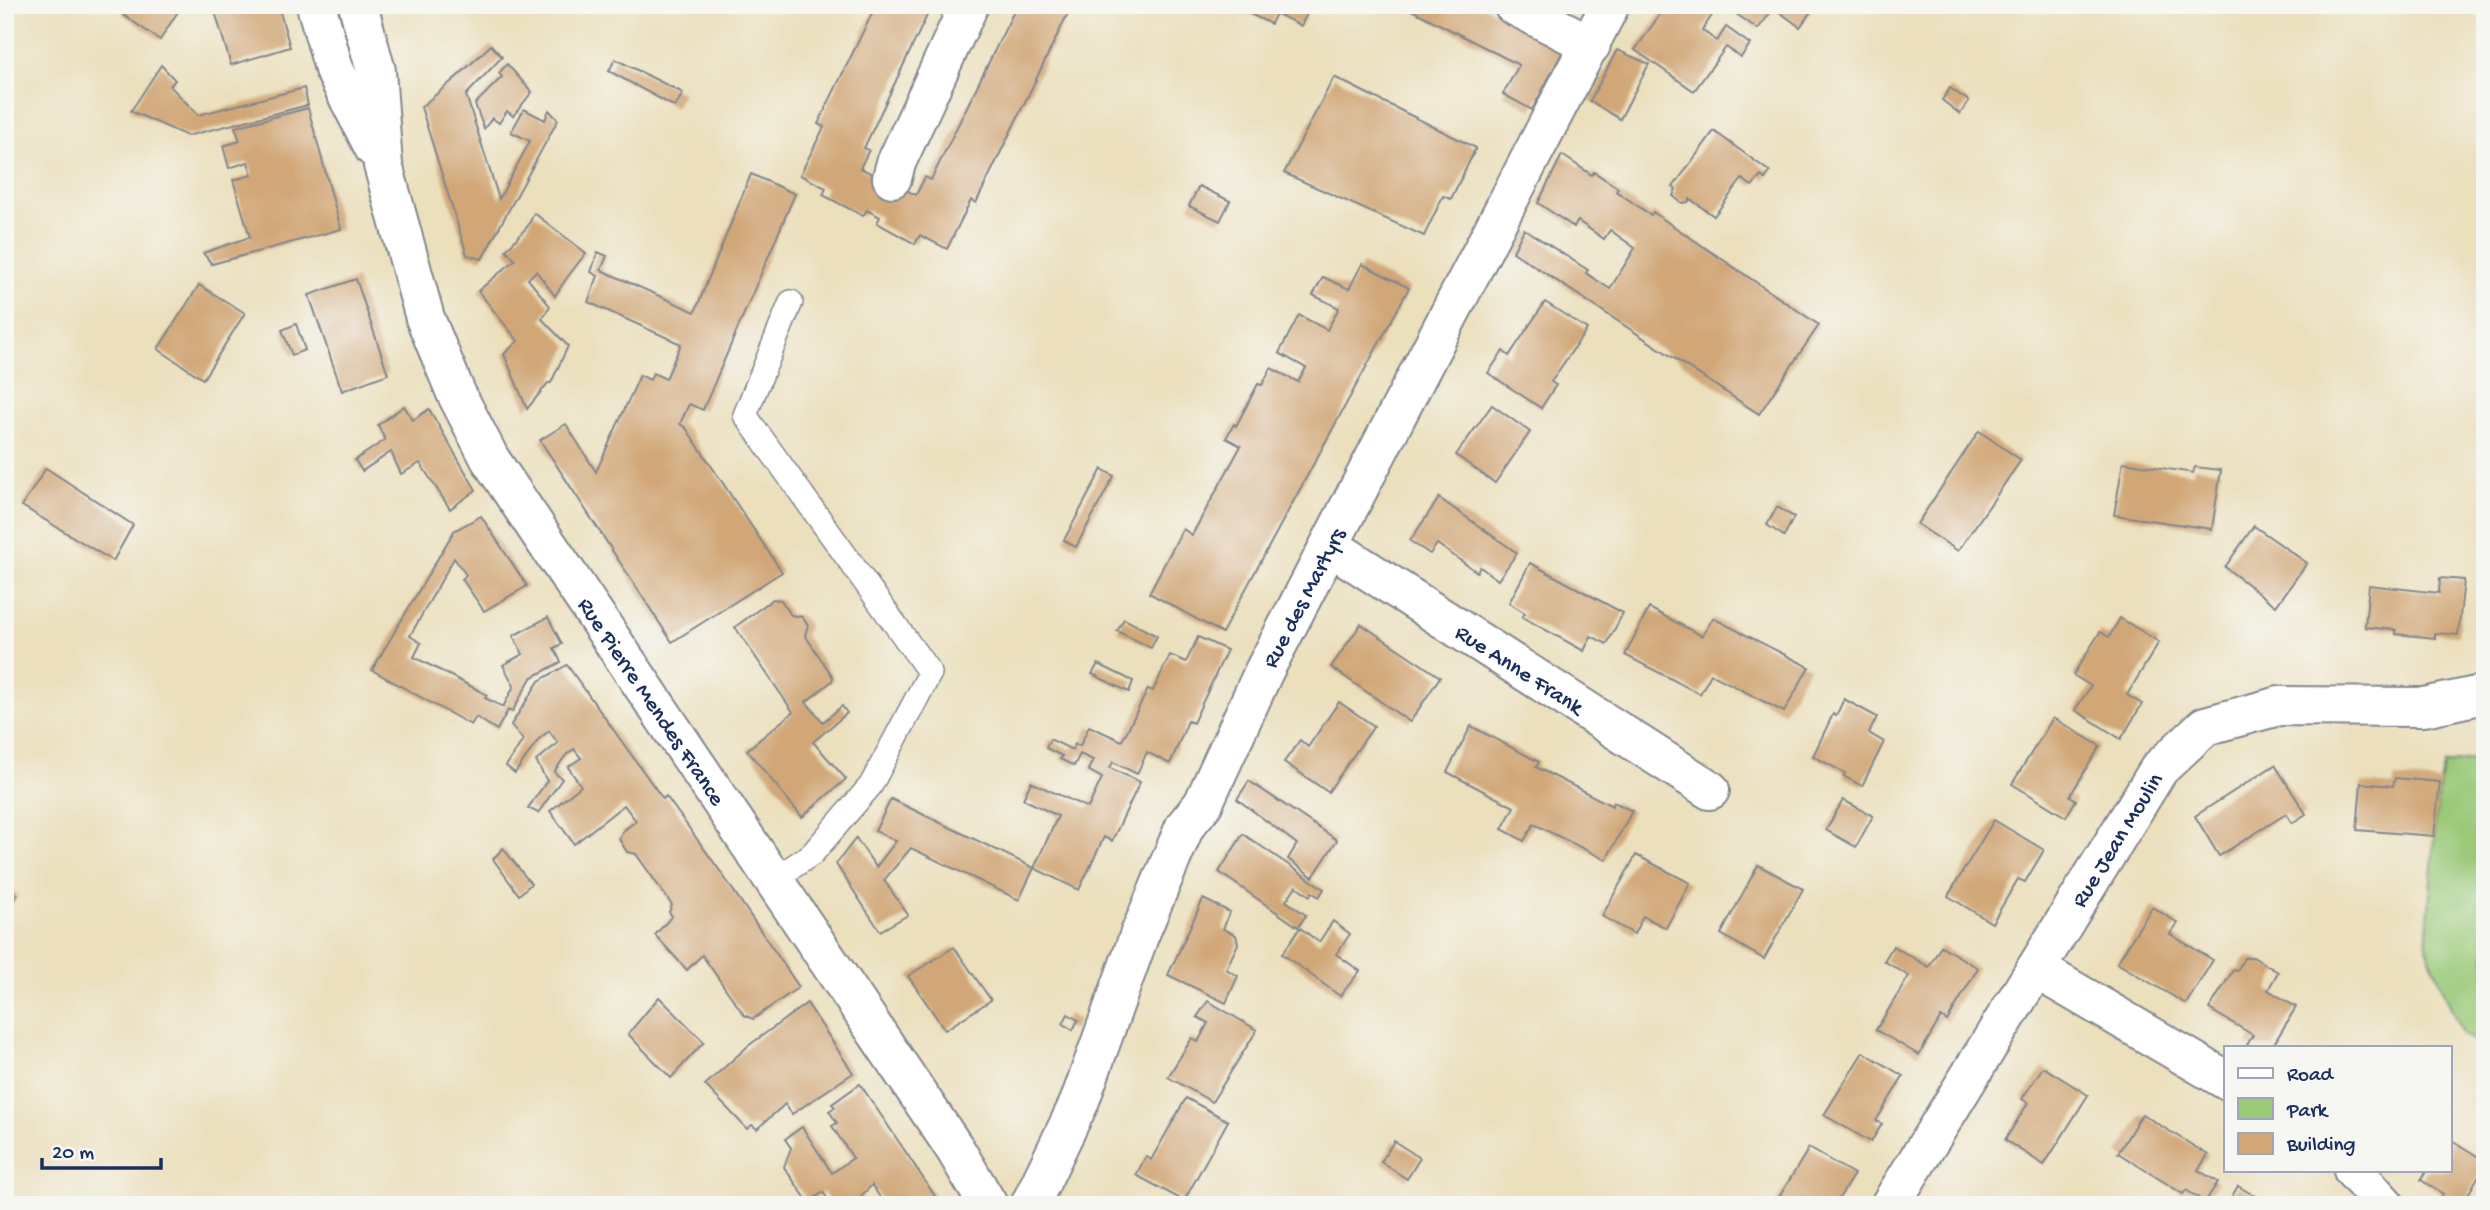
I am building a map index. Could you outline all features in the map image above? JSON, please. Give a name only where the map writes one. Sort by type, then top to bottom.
[{"type":"street","name":"Rue Pierre Mendes France","points":[[317,5],[334,69],[383,165]]},
{"type":"street","name":"Rue Pierre Mendes France","points":[[358,5],[376,71],[383,165],[425,318],[456,393],[489,458],[955,1149],[988,1205]]},
{"type":"street","points":[[892,178],[895,163],[969,5]]},
{"type":"street","points":[[1513,5],[1591,45]]},
{"type":"street","name":"Rue des Martyrs","points":[[1030,1205],[1079,1102],[1139,936],[1185,826],[1203,804],[1264,671],[1610,5]]},
{"type":"street","name":"Rue Anne Frank","points":[[1330,547],[1710,790]]},
{"type":"street","name":"Rue Jean Moulin","points":[[1890,1205],[2159,769],[2205,726],[2279,706],[2424,707],[2485,694]]},
{"type":"street","points":[[2036,969],[2224,1079]]},
{"type":"street","points":[[2355,1172],[2385,1205]]},
{"type":"lane","points":[[773,880],[812,855],[871,785],[930,673],[745,415],[790,302]]},
{"type":"green space","points":[[2485,758],[2485,1048],[2462,1034],[2426,948],[2434,836],[2440,782],[2445,764]]},
{"type":"building","points":[[128,5],[182,5],[160,40],[122,14]]},
{"type":"building","points":[[213,5],[278,5],[290,47],[231,65]]},
{"type":"building","points":[[876,5],[932,5],[864,148],[869,150],[860,168],[916,195],[925,177],[931,180],[1017,5],[1072,5],[976,203],[971,200],[947,249],[920,235],[915,244],[877,223],[880,217],[867,210],[863,216],[823,195],[826,188],[800,175],[824,127],[818,124]]},
{"type":"building","points":[[1231,5],[1311,5],[1301,26],[1276,13],[1271,24]]},
{"type":"building","points":[[1402,5],[1482,5],[1564,49],[1532,110],[1503,94],[1519,65]]},
{"type":"building","points":[[1680,5],[1719,5],[1702,30],[1717,41],[1726,27],[1750,44],[1741,57],[1726,47],[1694,91],[1635,50],[1666,6],[1679,15],[1684,8]]},
{"type":"building","points":[[1723,5],[1814,7],[1800,27],[1774,8],[1758,29]]},
{"type":"building","points":[[491,45],[502,57],[466,95],[499,199],[530,141],[511,132],[524,109],[545,120],[549,110],[558,120],[482,259],[467,255],[421,107]]},
{"type":"building","points":[[1617,50],[1649,64],[1620,119],[1590,101]]},
{"type":"building","points":[[615,59],[683,93],[675,107],[609,71]]},
{"type":"building","points":[[507,64],[532,92],[513,116],[507,111],[499,123],[492,118],[484,129],[475,104],[502,77],[499,73]]},
{"type":"building","points":[[161,65],[175,80],[170,86],[198,115],[304,88],[308,105],[187,136],[131,111]]},
{"type":"building","points":[[1334,77],[1476,148],[1451,199],[1443,196],[1424,236],[1284,173]]},
{"type":"building","points":[[1950,88],[1969,101],[1960,114],[1942,100]]},
{"type":"building","points":[[308,108],[341,229],[212,264],[203,253],[250,237],[233,180],[252,175],[248,162],[229,168],[223,146],[240,141],[235,127]]},
{"type":"building","points":[[1714,131],[1770,172],[1765,179],[1761,176],[1752,186],[1742,179],[1714,216],[1690,199],[1682,203],[1673,196],[1676,189],[1673,187]]},
{"type":"building","points":[[1562,155],[1592,175],[1594,172],[1651,215],[1653,212],[1819,325],[1759,414],[1513,252],[1524,229],[1588,270],[1586,273],[1610,289],[1635,248],[1610,230],[1604,239],[1578,221],[1574,227],[1538,203]]},
{"type":"building","points":[[751,174],[795,194],[703,410],[689,404],[680,424],[686,428],[782,572],[672,642],[540,440],[566,424],[596,472],[640,375],[650,380],[653,373],[666,379],[681,344],[588,302],[598,276],[591,272],[598,252],[607,256],[601,270],[695,312]]},
{"type":"building","points":[[1199,186],[1230,201],[1220,221],[1189,206]]},
{"type":"building","points":[[534,213],[586,253],[555,296],[536,271],[528,279],[550,306],[542,319],[568,346],[551,383],[548,383],[527,409],[504,354],[518,341],[478,291],[515,260],[506,250],[528,226]]},
{"type":"building","points":[[1362,264],[1409,288],[1222,633],[1149,593],[1183,529],[1192,535],[1241,446],[1226,438],[1234,424],[1236,426],[1258,384],[1262,385],[1271,368],[1298,382],[1306,368],[1279,353],[1299,315],[1327,330],[1339,308],[1313,295],[1323,277],[1349,289]]},
{"type":"building","points":[[356,279],[388,374],[342,391],[309,295]]},
{"type":"building","points":[[199,285],[245,313],[203,379],[158,349]]},
{"type":"building","points":[[1545,302],[1587,329],[1551,382],[1556,385],[1541,408],[1488,373],[1503,351],[1509,356]]},
{"type":"building","points":[[296,324],[305,350],[292,355],[282,330]]},
{"type":"building","points":[[1492,405],[1530,432],[1495,483],[1456,455]]},
{"type":"building","points":[[404,406],[413,420],[429,409],[476,490],[450,509],[420,463],[401,474],[391,452],[362,471],[355,460],[385,440],[378,425]]},
{"type":"building","points":[[1979,431],[2021,460],[1958,551],[1917,524]]},
{"type":"building","points":[[2123,462],[2193,473],[2195,467],[2221,470],[2212,529],[2114,515]]},
{"type":"building","points":[[46,468],[133,525],[113,561],[22,506]]},
{"type":"building","points":[[1102,469],[1114,476],[1076,547],[1064,540]]},
{"type":"building","points":[[1439,498],[1517,553],[1498,580],[1480,567],[1477,572],[1437,544],[1430,554],[1410,541]]},
{"type":"building","points":[[1777,507],[1794,517],[1784,536],[1767,525]]},
{"type":"building","points":[[481,516],[527,586],[484,611],[462,579],[466,575],[454,558],[410,636],[421,643],[414,657],[487,695],[485,698],[503,707],[514,686],[503,665],[523,654],[513,636],[548,617],[562,644],[554,648],[561,662],[531,678],[512,712],[508,710],[497,730],[476,717],[471,725],[372,670],[454,531]]},
{"type":"building","points":[[2254,526],[2307,563],[2276,606],[2225,567]]},
{"type":"building","points":[[1530,563],[1623,613],[1607,644],[1591,636],[1584,651],[1522,617],[1525,613],[1509,603]]},
{"type":"building","points":[[2440,578],[2464,580],[2458,635],[2435,633],[2435,638],[2396,634],[2396,630],[2365,627],[2369,585],[2439,593]]},
{"type":"building","points":[[773,599],[781,600],[791,615],[802,617],[808,625],[805,635],[833,677],[832,681],[806,702],[823,722],[842,706],[847,713],[813,742],[846,779],[802,817],[747,750],[793,712],[735,627]]},
{"type":"building","points":[[1649,608],[1702,636],[1713,618],[1809,667],[1784,712],[1711,674],[1700,694],[1625,655]]},
{"type":"building","points":[[2120,618],[2159,642],[2127,695],[2142,704],[2121,739],[2075,710],[2091,686],[2073,675],[2100,632],[2109,637]]},
{"type":"building","points":[[1124,619],[1157,636],[1151,648],[1117,631]]},
{"type":"building","points":[[1361,624],[1440,677],[1410,722],[1331,667]]},
{"type":"building","points":[[1198,637],[1227,650],[1193,723],[1188,721],[1170,764],[1147,752],[1137,774],[1113,762],[1110,768],[1140,782],[1112,841],[1104,837],[1079,890],[1034,868],[1058,816],[1023,799],[1031,782],[1088,808],[1102,778],[1088,770],[1093,760],[1080,754],[1074,766],[1060,759],[1062,756],[1046,748],[1050,739],[1072,750],[1075,744],[1080,746],[1089,726],[1122,741],[1148,689],[1153,691],[1170,655],[1186,662]]},
{"type":"building","points":[[1098,664],[1133,681],[1129,692],[1092,674]]},
{"type":"building","points":[[567,665],[663,799],[666,796],[799,987],[753,1019],[744,1015],[702,955],[687,970],[655,935],[672,916],[669,912],[672,905],[636,854],[627,852],[619,839],[623,831],[636,821],[624,805],[574,844],[550,811],[581,786],[568,767],[581,758],[574,749],[554,772],[562,779],[538,813],[528,808],[547,781],[536,761],[558,743],[549,731],[539,739],[515,773],[506,766],[523,740],[511,725],[539,681]]},
{"type":"building","points":[[1844,699],[1877,717],[1869,733],[1884,742],[1862,786],[1843,776],[1845,773],[1813,756],[1833,714],[1836,716]]},
{"type":"building","points":[[1339,702],[1374,726],[1328,792],[1284,762],[1300,740],[1308,747]]},
{"type":"building","points":[[2053,718],[2100,746],[2070,796],[2076,800],[2066,817],[2012,784]]},
{"type":"building","points":[[1471,726],[1539,762],[1536,767],[1612,806],[1614,802],[1632,811],[1606,860],[1534,824],[1524,841],[1502,829],[1514,807],[1447,772]]},
{"type":"building","points":[[2275,765],[2306,814],[2292,823],[2286,814],[2219,856],[2195,816]]},
{"type":"building","points":[[2395,778],[2440,782],[2434,836],[2357,830],[2361,783],[2393,786]]},
{"type":"building","points":[[1249,781],[1337,840],[1313,877],[1288,859],[1297,844],[1237,799]]},
{"type":"building","points":[[891,799],[1034,868],[1019,900],[911,848],[884,880],[908,915],[880,931],[836,864],[856,838],[876,867],[896,841],[875,831]]},
{"type":"building","points":[[1843,800],[1873,816],[1856,847],[1826,830]]},
{"type":"building","points":[[1994,820],[2044,850],[2025,882],[2018,879],[1992,923],[1948,896]]},
{"type":"building","points":[[1243,834],[1324,889],[1319,897],[1312,892],[1310,896],[1296,886],[1286,901],[1306,915],[1298,927],[1219,872]]},
{"type":"building","points":[[503,848],[531,884],[519,895],[493,859]]},
{"type":"building","points":[[1636,855],[1690,883],[1666,928],[1643,916],[1634,934],[1602,916]]},
{"type":"building","points":[[1758,865],[1803,889],[1764,959],[1721,934]]},
{"type":"building","points":[[5,886],[18,895],[5,913]]},
{"type":"building","points":[[1203,899],[1230,912],[1223,929],[1236,935],[1238,944],[1226,969],[1238,976],[1226,1003],[1168,975]]},
{"type":"building","points":[[2152,907],[2178,923],[2170,934],[2213,960],[2186,1004],[2117,963]]},
{"type":"building","points":[[1333,921],[1350,934],[1336,954],[1360,971],[1340,996],[1282,954],[1300,928],[1319,942]]},
{"type":"building","points":[[1893,946],[1929,967],[1941,946],[1978,968],[1947,1021],[1941,1017],[1919,1055],[1876,1030],[1909,976],[1884,961]]},
{"type":"building","points":[[954,947],[991,1000],[945,1030],[908,976]]},
{"type":"building","points":[[2253,957],[2278,972],[2268,990],[2296,1007],[2273,1046],[2247,1045],[2253,1035],[2209,1009],[2244,958]]},
{"type":"building","points":[[659,997],[704,1042],[671,1078],[628,1034]]},
{"type":"building","points":[[1208,1001],[1257,1030],[1212,1102],[1168,1077],[1192,1038],[1198,1042],[1208,1023],[1197,1017]]},
{"type":"building","points":[[807,1003],[853,1073],[792,1114],[785,1104],[757,1129],[752,1125],[747,1129],[705,1085],[748,1046]]},
{"type":"building","points":[[1068,1014],[1078,1020],[1073,1030],[1063,1024]]},
{"type":"building","points":[[1863,1052],[1903,1076],[1876,1121],[1882,1124],[1871,1142],[1824,1115]]},
{"type":"building","points":[[2043,1067],[2088,1095],[2044,1165],[2005,1140],[2028,1103],[2022,1099]]},
{"type":"building","points":[[860,1084],[941,1205],[885,1205],[872,1185],[861,1196],[865,1203],[862,1205],[832,1205],[823,1192],[809,1203],[784,1167],[791,1148],[785,1139],[802,1127],[832,1173],[853,1158],[832,1126],[837,1123],[829,1111],[835,1107],[832,1104]]},
{"type":"building","points":[[1186,1098],[1228,1121],[1184,1201],[1136,1175],[1146,1156],[1151,1160]]},
{"type":"building","points":[[2142,1114],[2208,1155],[2198,1170],[2218,1182],[2205,1202],[2186,1190],[2183,1194],[2118,1153]]},
{"type":"building","points":[[2452,1140],[2485,1161],[2462,1205],[2447,1205],[2439,1200],[2443,1194],[2421,1180],[2426,1172],[2452,1172]]},
{"type":"building","points":[[1394,1141],[1420,1158],[1407,1179],[1381,1162]]},
{"type":"building","points":[[1809,1148],[1854,1174],[1835,1205],[1780,1205],[1776,1202]]},
{"type":"building","points":[[2238,1186],[2258,1198],[2256,1203],[2259,1205],[2227,1205]]}]
